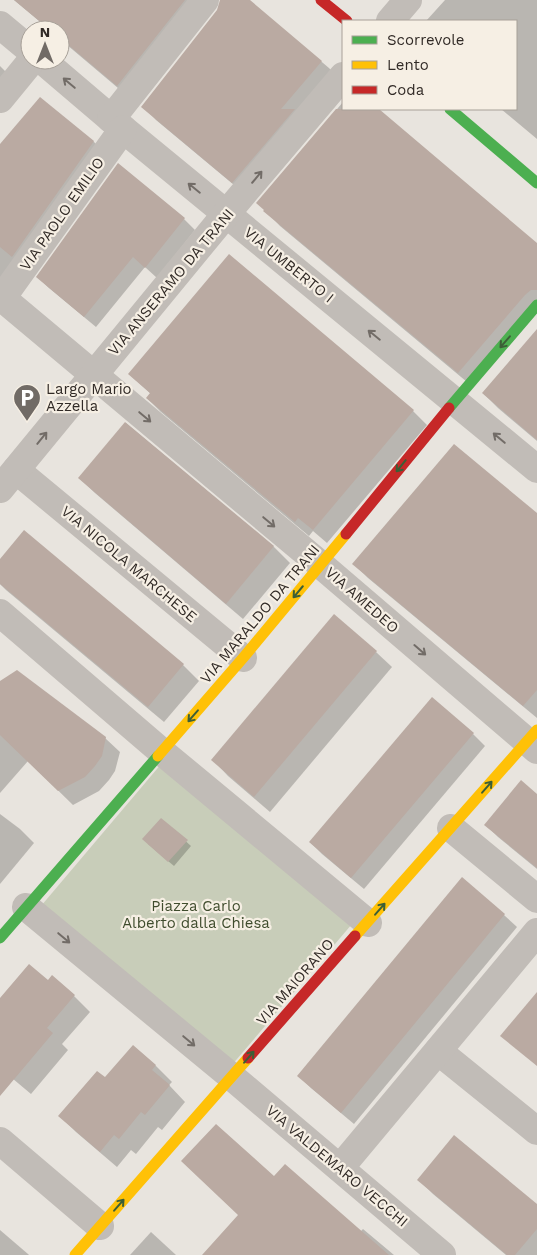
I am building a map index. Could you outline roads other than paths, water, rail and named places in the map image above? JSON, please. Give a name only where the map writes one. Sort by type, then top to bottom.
[{"type":"street","name":"VIA PAOLO EMILIO","points":[[94,374],[2,298],[117,124],[204,0]]},
{"type":"street","points":[[321,0],[346,20]]},
{"type":"street","points":[[391,20],[408,0]]},
{"type":"street","points":[[0,25],[20,42]]},
{"type":"street","points":[[0,99],[24,70]]},
{"type":"street","name":"VIA UMBERTO I","points":[[54,70],[537,470]]},
{"type":"street","name":"VIA ANSERAMO DA TRANI","points":[[8,479],[226,214],[342,77]]},
{"type":"street","points":[[451,110],[537,183]]},
{"type":"street","name":"VIA MARALDO DA TRANI","points":[[0,938],[243,658],[454,401],[537,305]]},
{"type":"street","name":"VIA AMEDEO","points":[[94,374],[321,565],[534,740]]},
{"type":"street","name":"VIA NICOLA MARCHESE","points":[[8,479],[243,658]]},
{"type":"street","points":[[0,613],[162,752],[368,923]]},
{"type":"street","name":"VIA MAIORANO","points":[[75,1255],[451,828],[534,740]]},
{"type":"street","points":[[451,828],[537,899]]},
{"type":"street","points":[[26,907],[232,1077]]},
{"type":"street","points":[[340,1168],[537,932]]},
{"type":"street","points":[[438,1051],[537,1131]]},
{"type":"street","name":"VIA VALDEMARO VECCHI","points":[[232,1077],[442,1255]]},
{"type":"street","points":[[0,1141],[100,1226]]},
{"type":"place","name":"Largo Mario Azzella","points":[[27,422]]},
{"type":"park label","name":"Piazza Carlo Alberto dalla Chiesa","points":[[196,914]]}]
